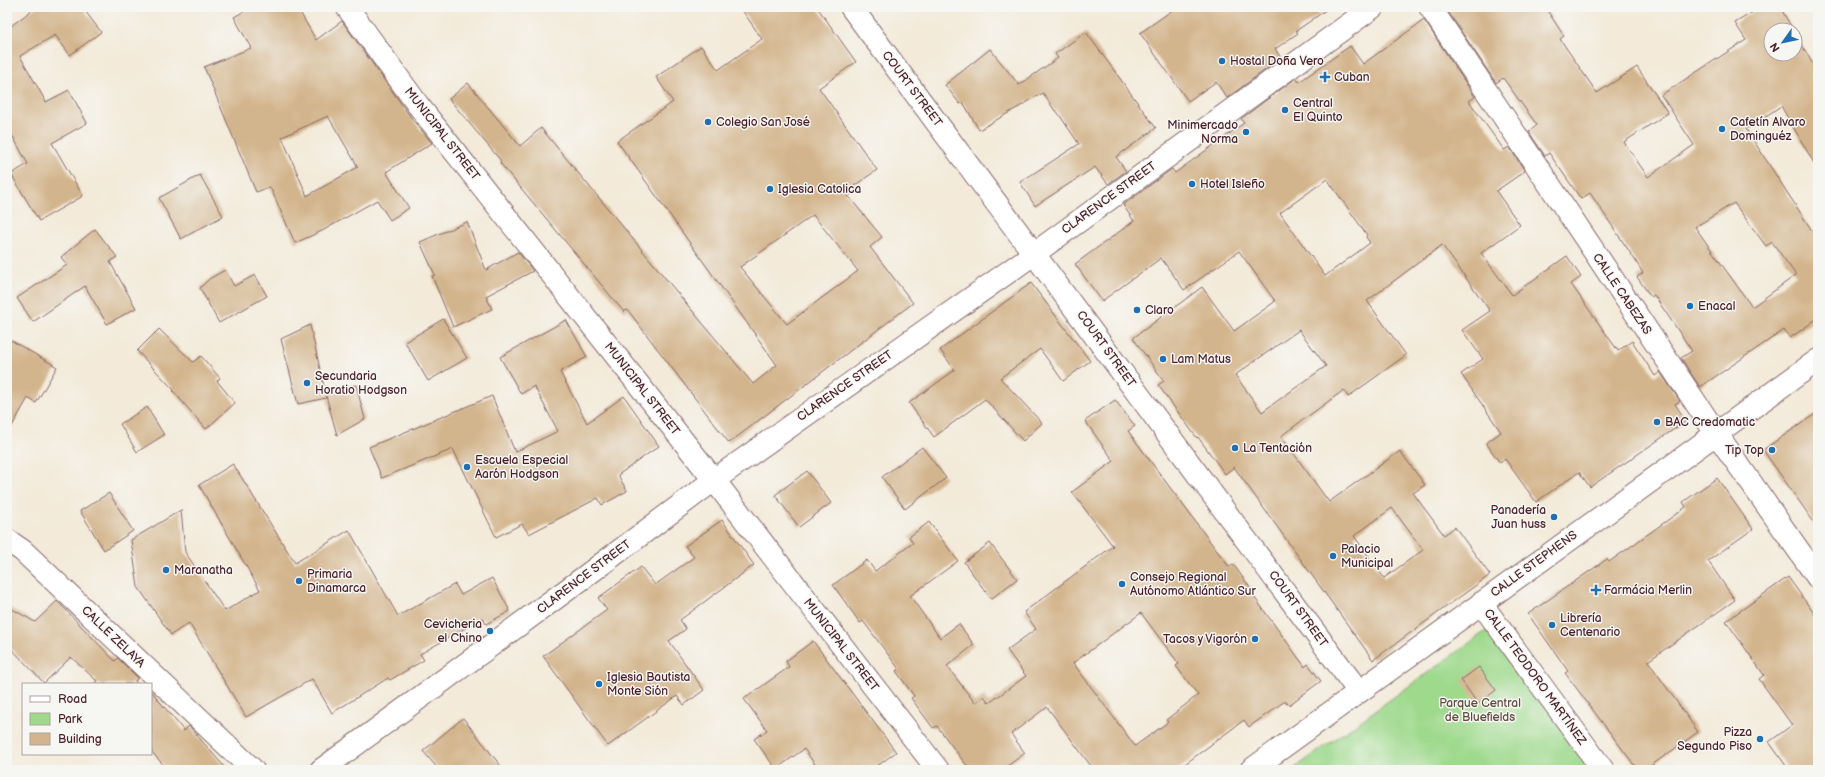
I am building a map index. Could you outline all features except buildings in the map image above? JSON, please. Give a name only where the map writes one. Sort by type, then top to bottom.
[{"type":"street","name":"MUNICIPAL STREET","points":[[348,7],[418,105],[714,480],[938,770]]},
{"type":"street","name":"COURT STREET","points":[[851,7],[1035,253],[1359,692]]},
{"type":"street","name":"CLARENCE STREET","points":[[321,770],[714,480],[1035,253],[1373,7]]},
{"type":"street","name":"CALLE CABEZAS","points":[[1430,7],[1716,433],[1818,578]]},
{"type":"street","name":"CALLE STEPHENS","points":[[1251,770],[1818,360]]},
{"type":"street","name":"CALLE ZELAYA","points":[[7,540],[23,551],[252,770]]},
{"type":"street","name":"CALLE TEODORO MARTÍNEZ","points":[[1481,603],[1602,770]]},
{"type":"green space","name":"Parque Central de Bluefields","points":[[1493,626],[1596,770],[1292,770]]},
{"type":"place","name":"Hostal Doña Vero","points":[[1222,61]]},
{"type":"place","name":"Cuban","points":[[1325,77]]},
{"type":"place","name":"Central El Quinto","points":[[1285,110]]},
{"type":"place","name":"Colegio San José","points":[[708,122]]},
{"type":"place","name":"Cafetín Alvaro Dominguéz","points":[[1722,129]]},
{"type":"place","name":"Minimercado Norma","points":[[1246,132]]},
{"type":"place","name":"Hotel Isleño","points":[[1192,184]]},
{"type":"place","name":"Iglesia Catolica","points":[[770,189]]},
{"type":"place","name":"Enacal","points":[[1690,306]]},
{"type":"place","name":"Claro","points":[[1137,310]]},
{"type":"place","name":"Lam Matus","points":[[1163,359]]},
{"type":"place","name":"Secundaria Horatio Hodgson","points":[[307,383]]},
{"type":"place","name":"BAC Credomatic","points":[[1657,422]]},
{"type":"place","name":"La Tentación","points":[[1235,448]]},
{"type":"place","name":"Tip Top","points":[[1772,450]]},
{"type":"place","name":"Escuela Especial Aarón Hodgson","points":[[467,467]]},
{"type":"place","name":"Panadería Juan huss","points":[[1554,517]]},
{"type":"place","name":"Palacio Municipal","points":[[1333,556]]},
{"type":"place","name":"Maranatha","points":[[166,570]]},
{"type":"place","name":"Primaria Dinamarca","points":[[299,581]]},
{"type":"place","name":"Consejo Regional Autónomo Atlántico Sur","points":[[1122,584]]},
{"type":"place","name":"Farmácia Merlin","points":[[1596,590]]},
{"type":"place","name":"Librería Centenario","points":[[1552,625]]},
{"type":"place","name":"Cevicheria el Chino","points":[[490,631]]},
{"type":"place","name":"Tacos y Vigorón","points":[[1255,639]]},
{"type":"place","name":"Iglesia Bautista Monte Sión","points":[[599,684]]},
{"type":"place","name":"Pizza Segundo Piso","points":[[1760,739]]}]
